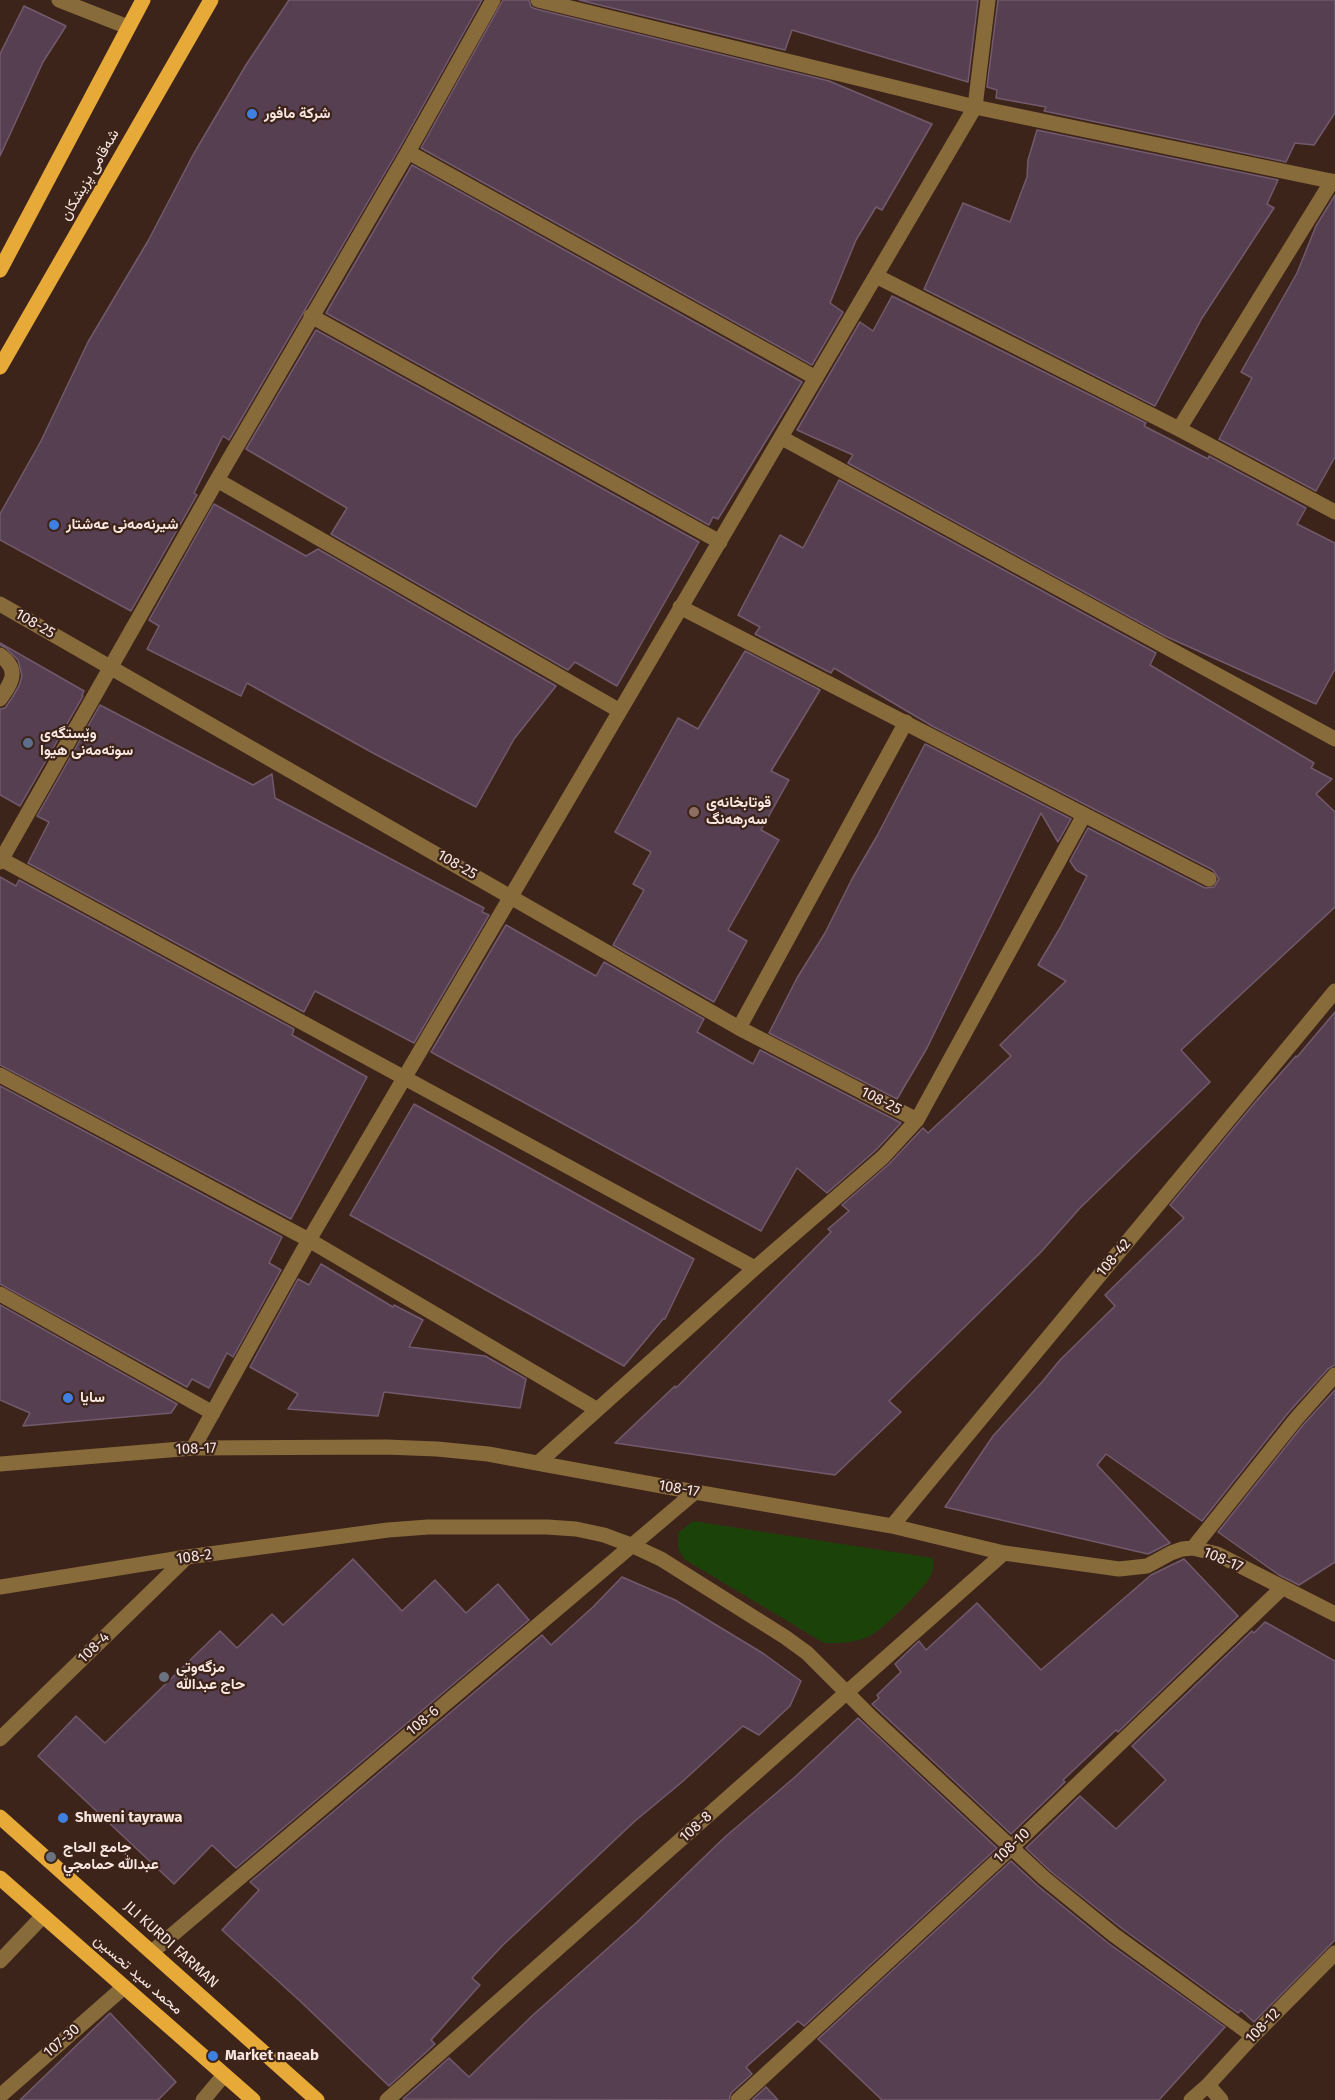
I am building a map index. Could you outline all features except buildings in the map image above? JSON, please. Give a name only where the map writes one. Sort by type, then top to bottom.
[{"type":"main road","points":[[0,270],[143,0]]},
{"type":"main road","name":"شەقامی پزیشکان","points":[[0,367],[211,0]]},
{"type":"main road","name":"JLI KURDI FARMAN","points":[[0,1817],[317,2100]]},
{"type":"main road","name":"محمد سید تحسین","points":[[0,1878],[253,2100]]},
{"type":"street","points":[[59,0],[128,27]]},
{"type":"street","points":[[493,0],[1,860],[755,1268]]},
{"type":"street","points":[[538,0],[975,107],[1334,182],[1179,429]]},
{"type":"street","points":[[193,1448],[309,1240],[975,107],[988,0]]},
{"type":"street","points":[[408,152],[816,378]]},
{"type":"street","points":[[876,276],[1179,429],[1335,512]]},
{"type":"street","points":[[311,316],[720,542]]},
{"type":"street","points":[[782,438],[1335,739]]},
{"type":"street","points":[[217,480],[620,711]]},
{"type":"street","name":"108-25","points":[[0,603],[739,1028],[917,1120]]},
{"type":"street","points":[[680,607],[1209,879]]},
{"type":"street","points":[[0,655],[11,668],[12,682],[0,699]]},
{"type":"street","points":[[739,1028],[906,722]]},
{"type":"street","points":[[538,1463],[596,1409],[883,1157],[917,1120],[1084,815]]},
{"type":"street","name":"108-42","points":[[892,1526],[1335,991]]},
{"type":"street","points":[[0,1075],[309,1240],[596,1409]]},
{"type":"street","points":[[0,1294],[213,1413]]},
{"type":"street","points":[[1193,1548],[1296,1419],[1335,1375]]},
{"type":"street","name":"108-17","points":[[0,1464],[193,1448],[386,1447],[427,1448],[488,1454],[892,1526],[1004,1552],[1119,1569],[1147,1566],[1171,1553],[1193,1548],[1217,1554],[1335,1614]]},
{"type":"street","name":"108-6","points":[[152,1952],[695,1492]]},
{"type":"street","name":"108-2","points":[[0,1587],[187,1557],[388,1530],[468,1525],[576,1529],[604,1535],[662,1559],[807,1653],[1011,1848],[1078,1907],[1253,2036]]},
{"type":"street","name":"108-8","points":[[387,2100],[1004,1552]]},
{"type":"street","name":"108-4","points":[[0,1739],[187,1557]]},
{"type":"street","name":"108-10","points":[[738,2100],[1011,1848],[1282,1587]]},
{"type":"street","points":[[0,1961],[43,1916]]},
{"type":"street","name":"108-12","points":[[1191,2100],[1335,1953]]},
{"type":"street","name":"107-30","points":[[0,2096],[124,1987]]},
{"type":"street","points":[[203,2100],[224,2075]]},
{"type":"street","points":[[1208,2085],[1221,2100]]},
{"type":"green space","points":[[693,1521],[933,1558],[933,1569],[928,1580],[917,1593],[876,1632],[853,1641],[824,1643],[684,1559],[678,1548],[678,1533]]},
{"type":"place","name":"شركة مافور","points":[[252,114]]},
{"type":"place","name":"شیرنەمەنی عەشتار","points":[[54,525]]},
{"type":"place","name":"وێستگەی سوتەمەنی هیوا","points":[[28,743]]},
{"type":"place","name":"قوتابخانەی سەرهەنگ","points":[[694,812]]},
{"type":"place","name":"سايا","points":[[68,1398]]},
{"type":"place","name":"مزگەوتی حاج عبدالله","points":[[164,1677]]},
{"type":"place","name":"Shweni tayrawa","points":[[63,1818]]},
{"type":"place","name":"جامع الحاج عبدالله حمامجي","points":[[51,1857]]},
{"type":"place","name":"Market naeab","points":[[213,2056]]}]
